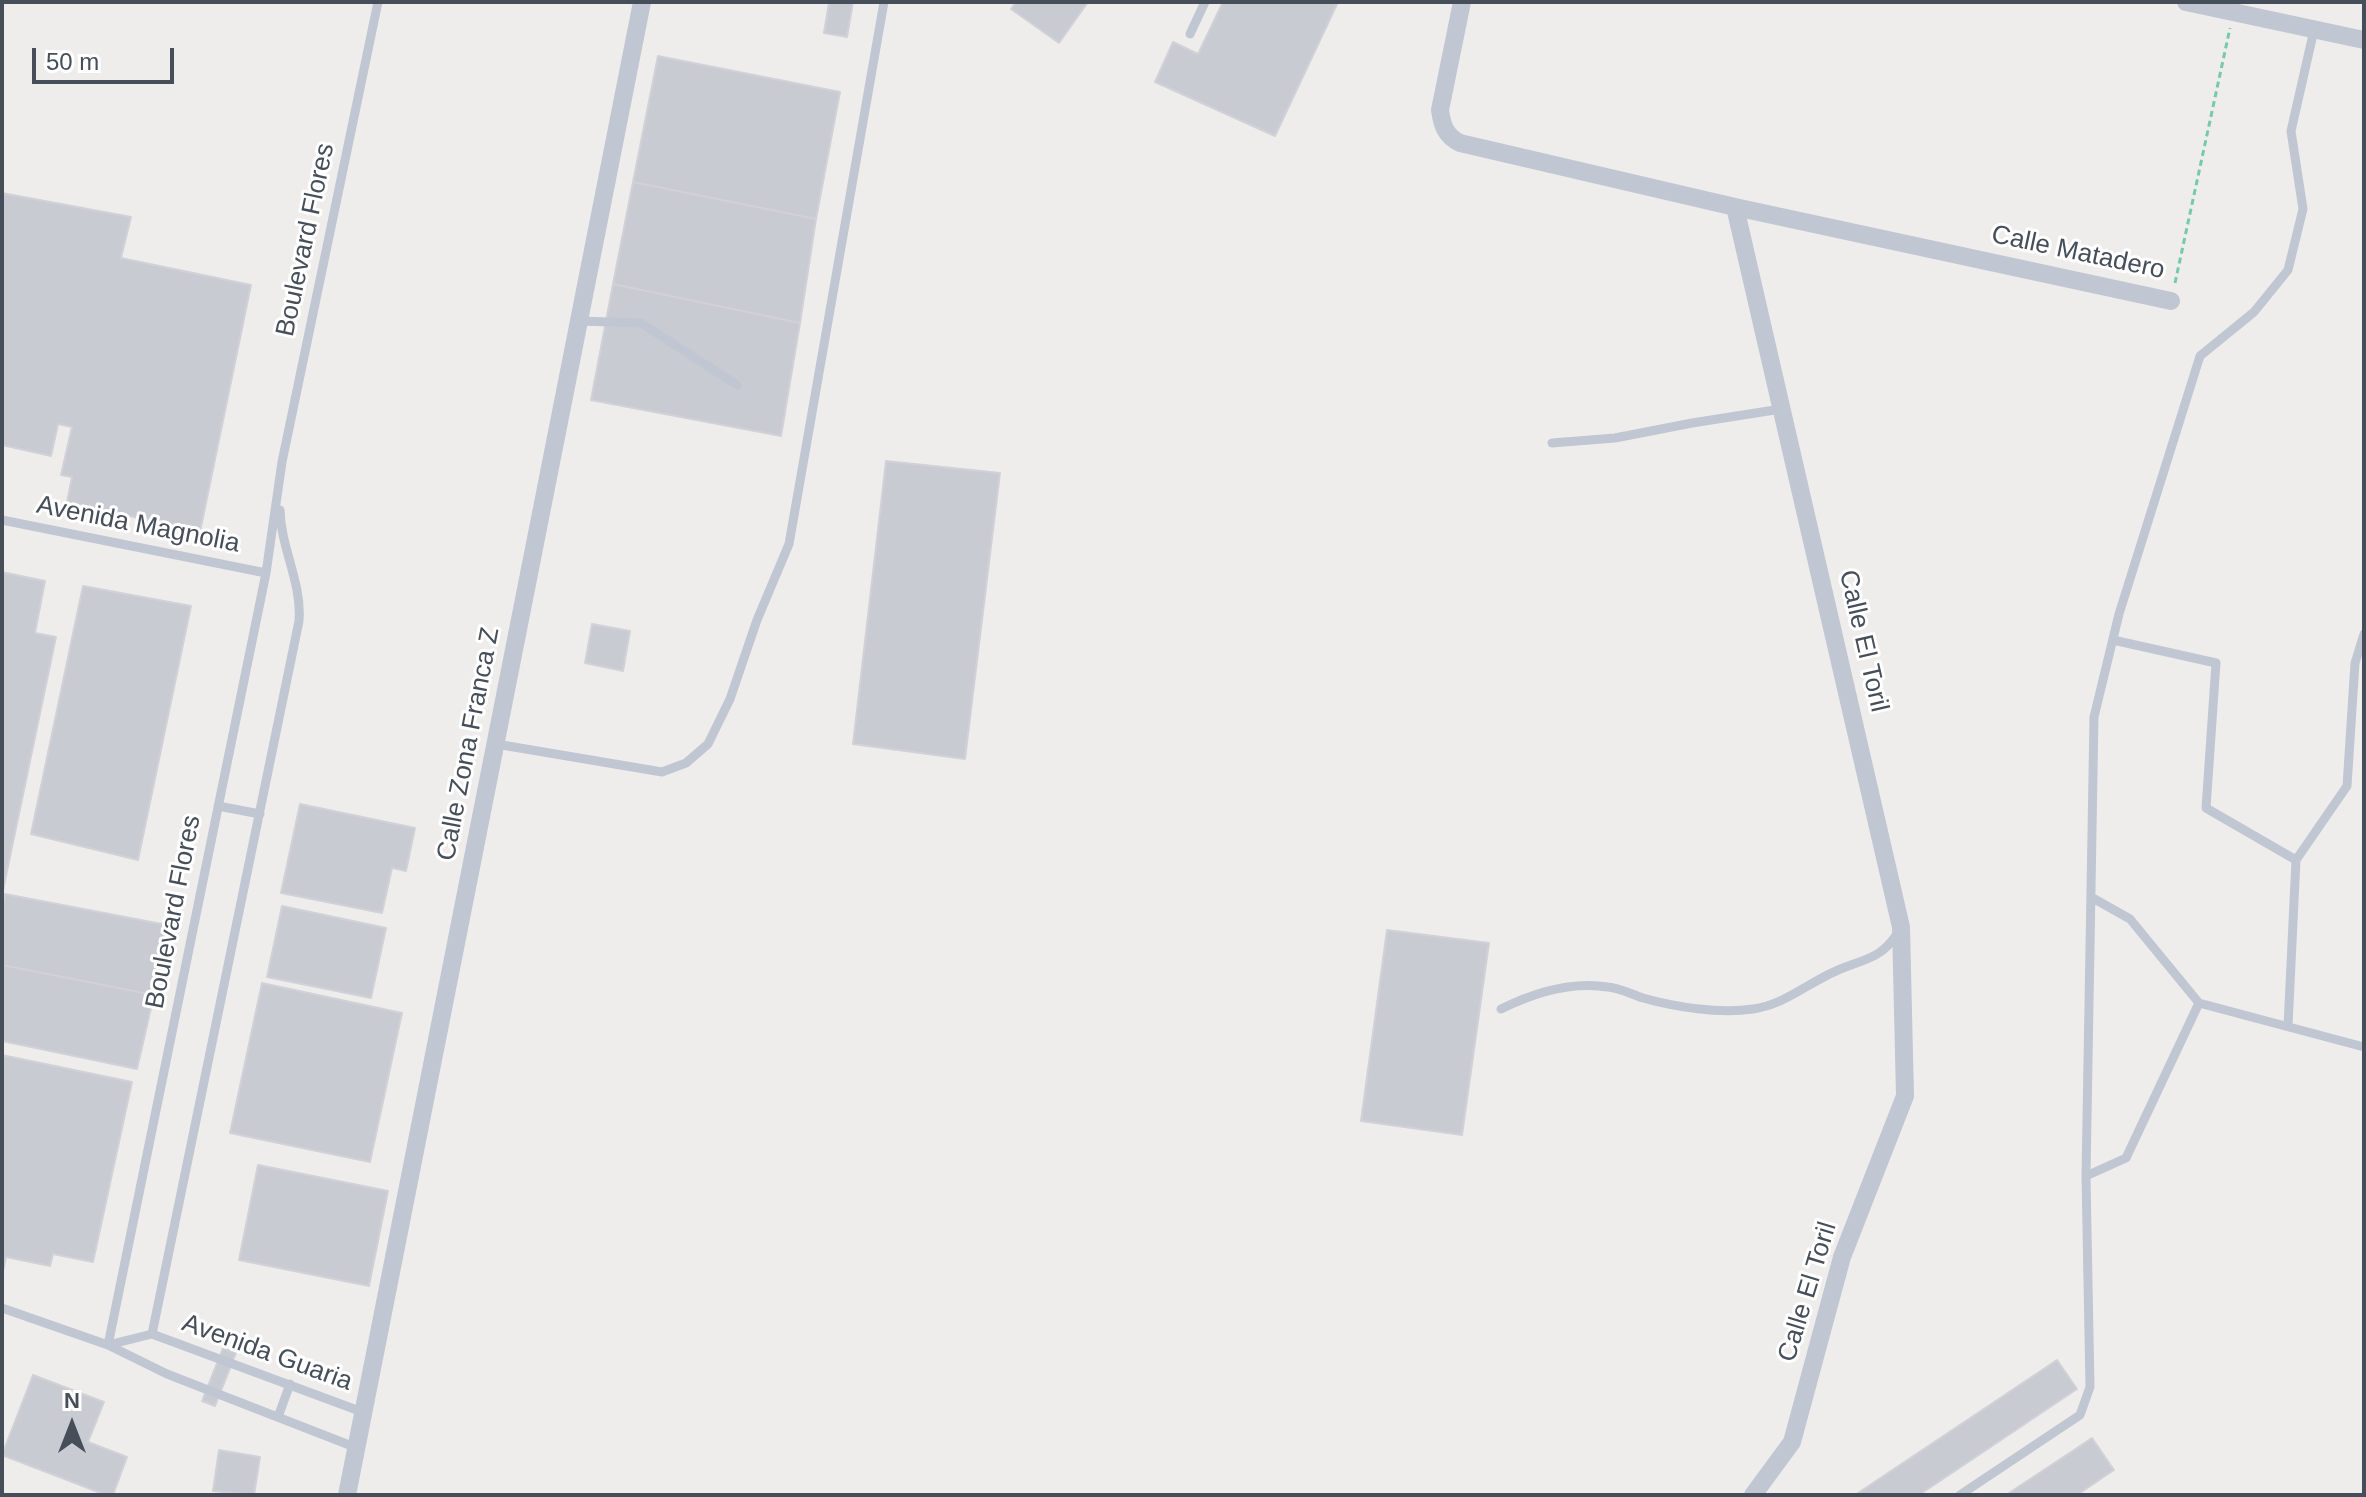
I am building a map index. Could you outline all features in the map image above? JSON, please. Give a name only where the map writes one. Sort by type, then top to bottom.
[{"type":"street","name":"Calle Zona Franca Z","points":[[347,1495],[642,2]]},
{"type":"street","points":[[1462,2],[1440,110],[1442,125],[1451,139],[1735,207]]},
{"type":"street","points":[[2186,2],[2364,40]]},
{"type":"street","name":"Calle Matadero","points":[[1735,207],[2171,301]]},
{"type":"street","name":"Calle El Toril","points":[[1735,207],[1901,927],[1905,1096],[1842,1257],[1792,1442],[1753,1495]]},
{"type":"lane","name":"Boulevard Flores","points":[[108,1345],[266,573],[279,487],[378,2]]},
{"type":"lane","points":[[496,744],[662,772],[686,763],[708,744],[730,699],[757,620],[789,544],[884,2]]},
{"type":"lane","points":[[1190,34],[1205,2]]},
{"type":"lane","points":[[1960,1495],[2080,1415],[2090,1387],[2086,1176],[2094,717],[2113,640],[2200,356],[2254,312],[2288,270],[2303,209],[2291,131],[2314,30]]},
{"type":"lane","points":[[579,321],[641,323],[737,385]]},
{"type":"lane","points":[[1552,443],[1615,438],[1781,409]]},
{"type":"lane","name":"Boulevard Flores","points":[[152,1334],[300,608],[295,578],[283,541],[279,487]]},
{"type":"lane","name":"Avenida Magnolia","points":[[2,520],[266,573]]},
{"type":"lane","points":[[2288,1026],[2296,860],[2347,786],[2355,663],[2364,634]]},
{"type":"lane","points":[[2113,640],[2216,663],[2206,808],[2296,860]]},
{"type":"lane","points":[[218,806],[260,814]]},
{"type":"lane","points":[[2091,897],[2130,919],[2199,1003],[2364,1047]]},
{"type":"lane","points":[[1501,1009],[1542,992],[1605,986],[1678,1004],[1716,1009],[1752,1009],[1777,1003],[1837,970],[1871,959],[1888,949],[1901,927]]},
{"type":"lane","points":[[2086,1176],[2126,1158],[2199,1003]]},
{"type":"lane","name":"Avenida Guaria","points":[[2,1308],[108,1345],[167,1374],[357,1448]]},
{"type":"lane","name":"Avenida Guaria","points":[[108,1345],[152,1334],[365,1413]]},
{"type":"lane","points":[[278,1417],[290,1384]]},
{"type":"path","name":"Calle Matadero","points":[[2171,301],[2233,13]]},
{"type":"building","points":[[829,2],[853,2],[847,37],[824,33]]},
{"type":"building","points":[[1016,2],[1088,2],[1059,43],[1011,9]]},
{"type":"building","points":[[1223,2],[1338,2],[1275,136],[1155,82],[1173,42],[1198,54]]},
{"type":"building","points":[[658,56],[840,92],[816,219],[633,182]]},
{"type":"building","points":[[633,182],[816,219],[800,323],[613,284]]},
{"type":"building","points":[[2,193],[131,217],[121,258],[251,285],[200,532],[67,502],[72,477],[61,475],[72,427],[58,424],[51,456],[2,445]]},
{"type":"building","points":[[613,284],[800,323],[781,436],[591,400]]},
{"type":"building","points":[[886,461],[1000,473],[965,759],[853,744]]},
{"type":"building","points":[[2,572],[45,581],[35,633],[56,637],[2,895]]},
{"type":"building","points":[[83,586],[191,606],[138,860],[31,834]]},
{"type":"building","points":[[592,624],[630,631],[623,671],[585,663]]},
{"type":"building","points":[[300,804],[415,828],[406,871],[392,868],[382,913],[281,893]]},
{"type":"building","points":[[5,894],[167,925],[154,995],[2,965]]},
{"type":"building","points":[[282,906],[386,928],[371,998],[267,977]]},
{"type":"building","points":[[1387,930],[1489,943],[1462,1135],[1361,1121]]},
{"type":"building","points":[[2,965],[154,995],[137,1069],[2,1041]]},
{"type":"building","points":[[262,983],[402,1013],[370,1162],[230,1133]]},
{"type":"building","points":[[2,1055],[132,1082],[93,1262],[53,1254],[50,1266],[6,1257],[2,1276]]},
{"type":"building","points":[[258,1165],[388,1191],[369,1286],[239,1260]]},
{"type":"building","points":[[223,1348],[236,1353],[215,1406],[202,1401]]},
{"type":"building","points":[[2057,1360],[2077,1389],[1919,1495],[1855,1495]]},
{"type":"building","points":[[33,1375],[104,1402],[88,1442],[127,1457],[113,1495],[2,1455]]},
{"type":"building","points":[[2092,1438],[2114,1470],[2077,1495],[2006,1495]]},
{"type":"building","points":[[219,1450],[260,1457],[254,1495],[213,1491]]}]
